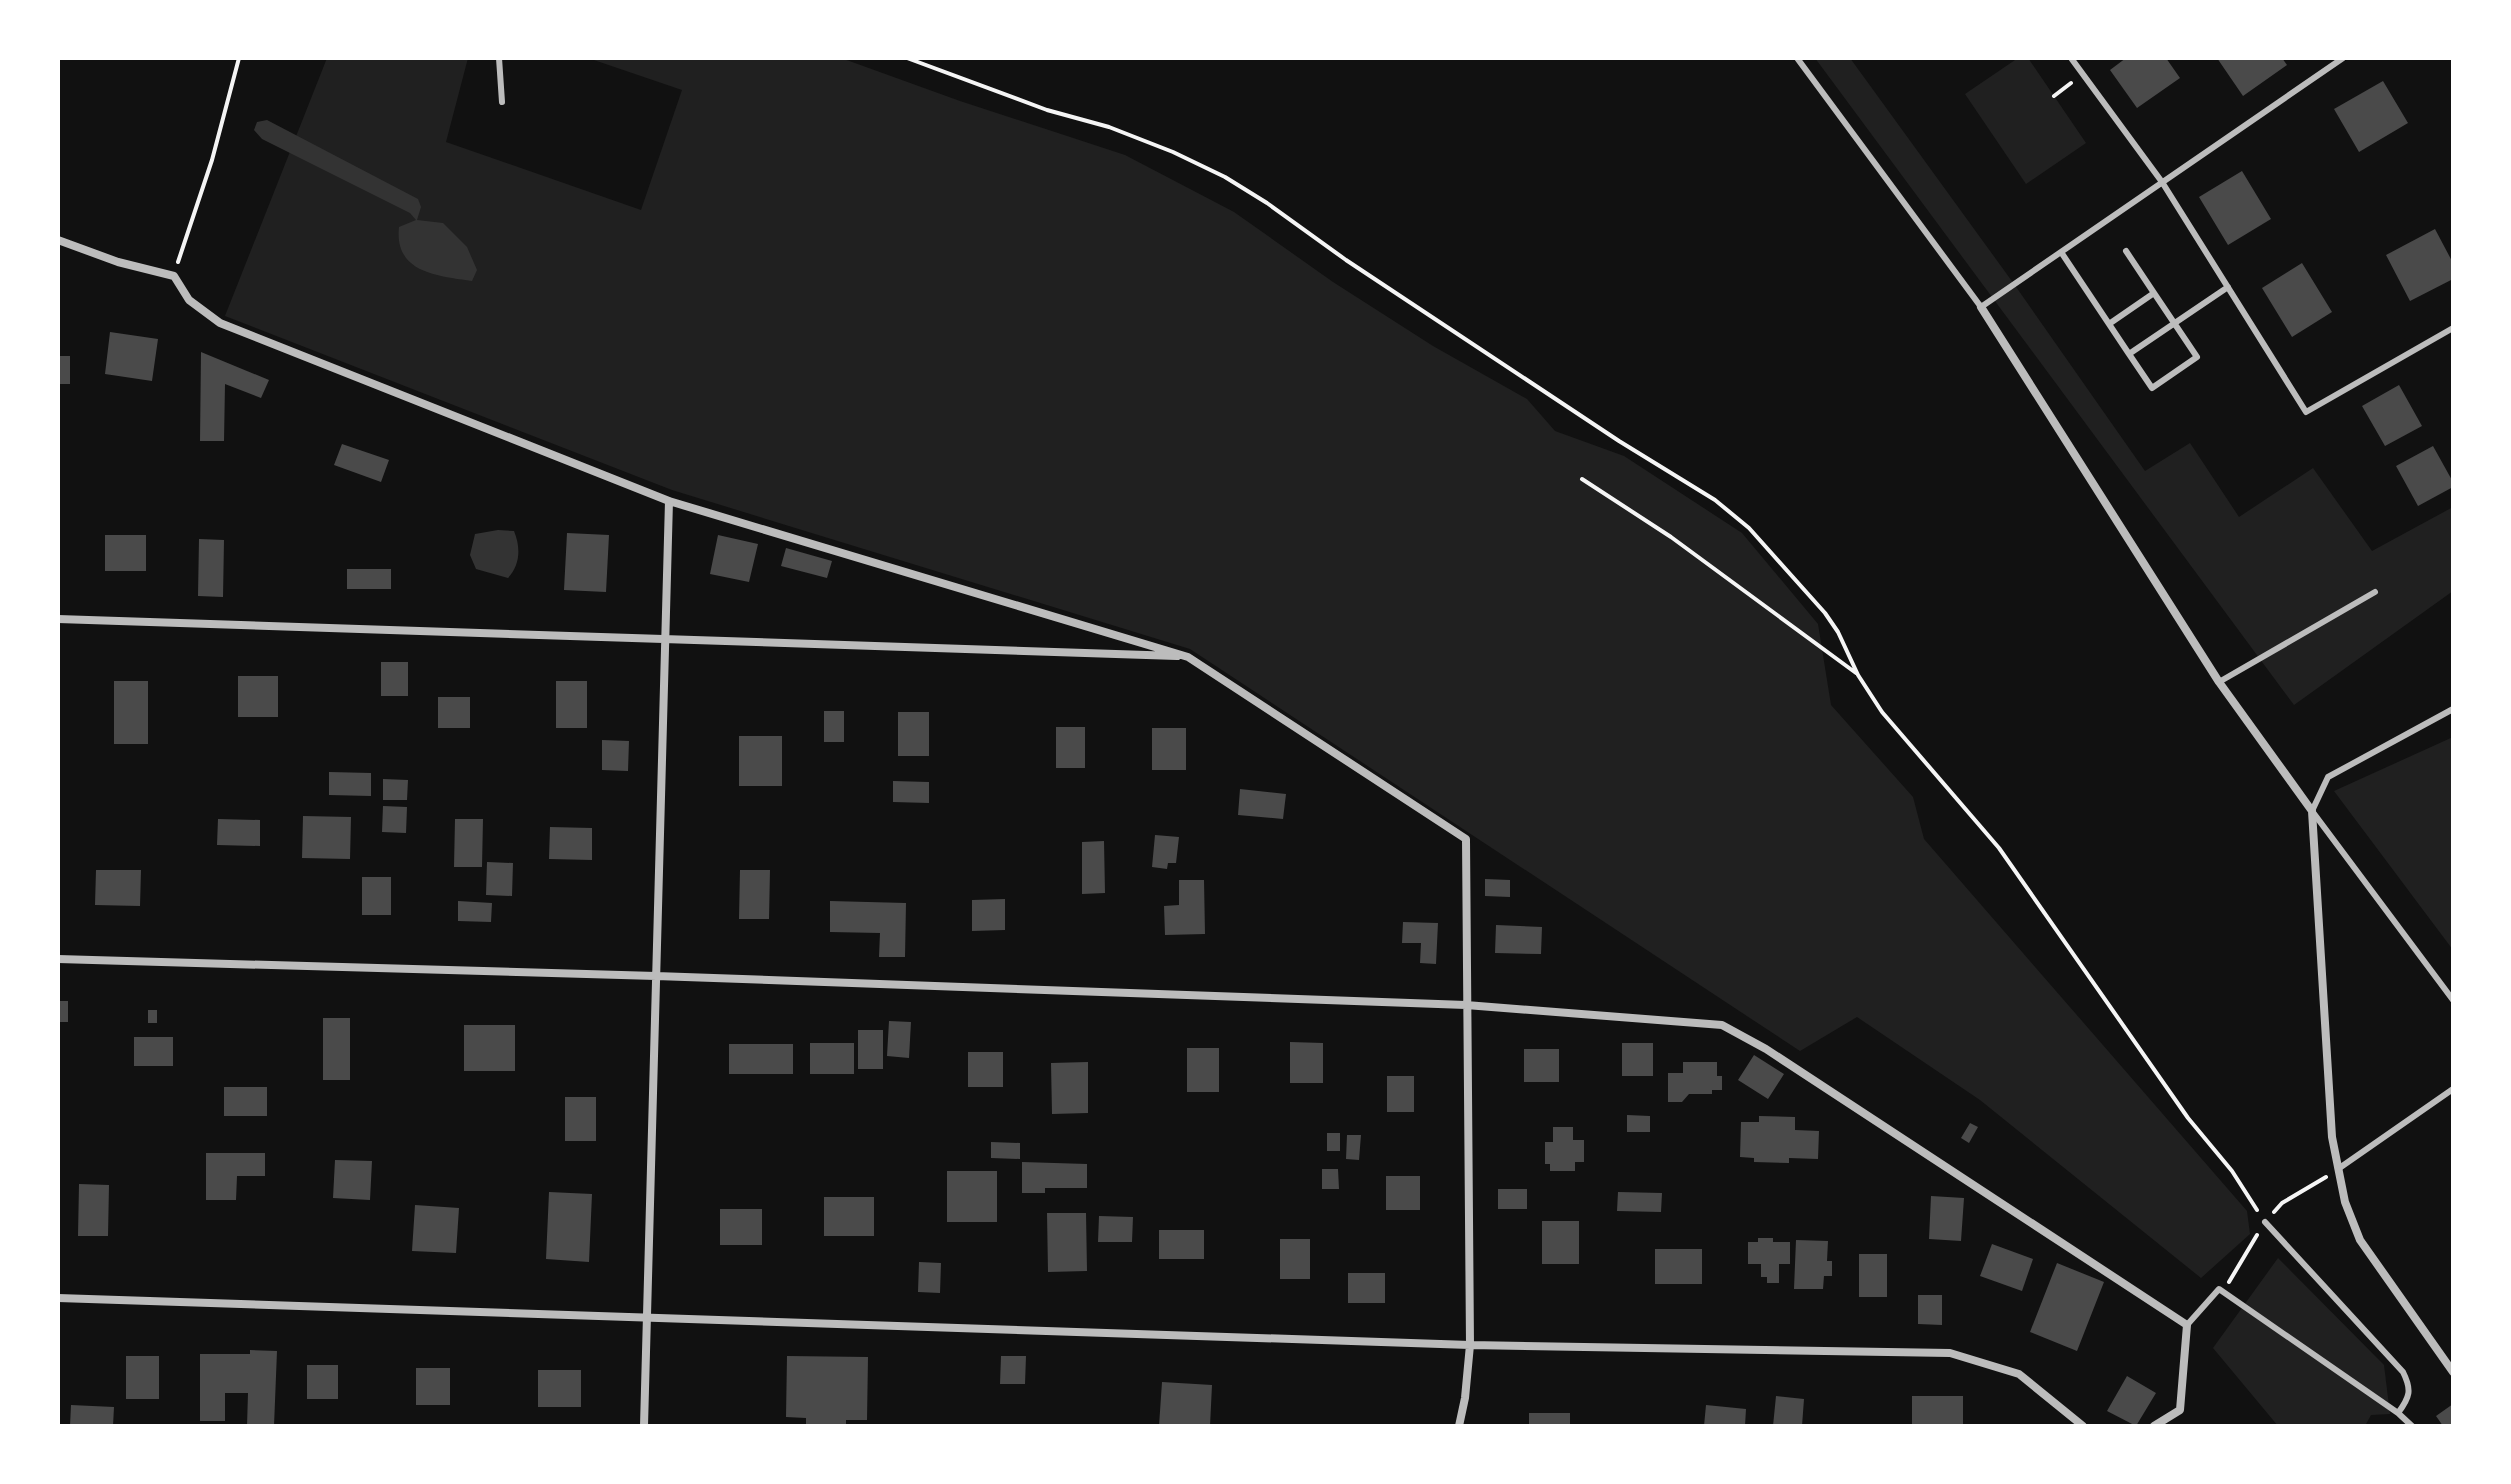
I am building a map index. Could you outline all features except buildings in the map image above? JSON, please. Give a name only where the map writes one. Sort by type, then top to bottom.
[{"type":"street","points":[[58,240],[118,262],[174,276],[189,300],[220,323],[669,501],[1188,657],[1466,839],[1470,1345],[1459,1426]]},
{"type":"street","points":[[1981,307],[2219,682],[2312,811],[2332,1137],[2345,1202],[2360,1240],[2453,1372]]},
{"type":"street","points":[[644,1426],[669,501]]},
{"type":"street","points":[[58,619],[1188,657]]},
{"type":"street","points":[[58,959],[656,976],[1466,1005],[1722,1025],[1766,1049],[2187,1325],[2180,1410],[2154,1426]]},
{"type":"street","points":[[58,1298],[1470,1345],[1950,1353],[2019,1374],[2083,1426]]},
{"type":"lane","points":[[499,58],[502,102]]},
{"type":"lane","points":[[1797,58],[1981,307],[2343,58]]},
{"type":"lane","points":[[2071,58],[2162,182],[2306,412],[2453,328]]},
{"type":"lane","points":[[2061,252],[2152,388],[2197,357],[2126,251]]},
{"type":"lane","points":[[2129,354],[2228,287]]},
{"type":"lane","points":[[2109,324],[2154,293]]},
{"type":"lane","points":[[2219,682],[2375,592]]},
{"type":"lane","points":[[2453,709],[2328,777],[2312,811],[2453,1000]]},
{"type":"lane","points":[[2338,1169],[2453,1089]]},
{"type":"lane","points":[[2265,1222],[2403,1372],[2411,1388],[2408,1400],[2398,1413]]},
{"type":"lane","points":[[2187,1325],[2219,1289],[2398,1413],[2412,1426]]},
{"type":"path","points":[[174,276],[212,160],[239,58]]},
{"type":"path","points":[[907,58],[1047,110],[1109,127],[1225,177],[1537,387],[1669,474],[1715,500],[1749,528],[1825,613],[1838,632],[1858,675],[1898,733],[1999,848],[2188,1118],[2232,1171],[2265,1222]]},
{"type":"path","points":[[2054,96],[2083,75]]},
{"type":"path","points":[[1582,479],[1671,537],[1858,675]]},
{"type":"shaded area","points":[[327,58],[468,58],[446,142],[641,210],[682,90],[588,58],[841,58],[1125,155],[1234,212],[1333,282],[1433,346],[1527,399],[1555,431],[1624,456],[1742,533],[1818,624],[1831,705],[1913,797],[1924,839],[2247,1211],[2250,1234],[2201,1278],[1980,1100],[1857,1017],[1800,1051],[1190,649],[672,490],[225,316]]},
{"type":"shaded area","points":[[1815,58],[1850,58],[2145,471],[2190,443],[2239,517],[2313,468],[2372,551],[2453,507],[2453,591],[2294,705]]},
{"type":"shaded area","points":[[2018,58],[2028,58],[2086,143],[2026,184],[1965,94]]},
{"type":"shaded area","points":[[267,120],[418,199],[421,207],[417,220],[443,223],[467,247],[477,270],[472,281],[433,274],[411,263],[399,242],[399,227],[416,220],[410,213],[262,139],[254,130],[257,122]]},
{"type":"shaded area","points":[[514,531],[518,544],[517,562],[508,578],[476,569],[470,555],[475,534]]},
{"type":"shaded area","points":[[2453,737],[2453,950],[2334,791]]},
{"type":"shaded area","points":[[2278,1258],[2384,1365],[2390,1414],[2371,1415],[2365,1426],[2278,1426],[2213,1348]]}]
